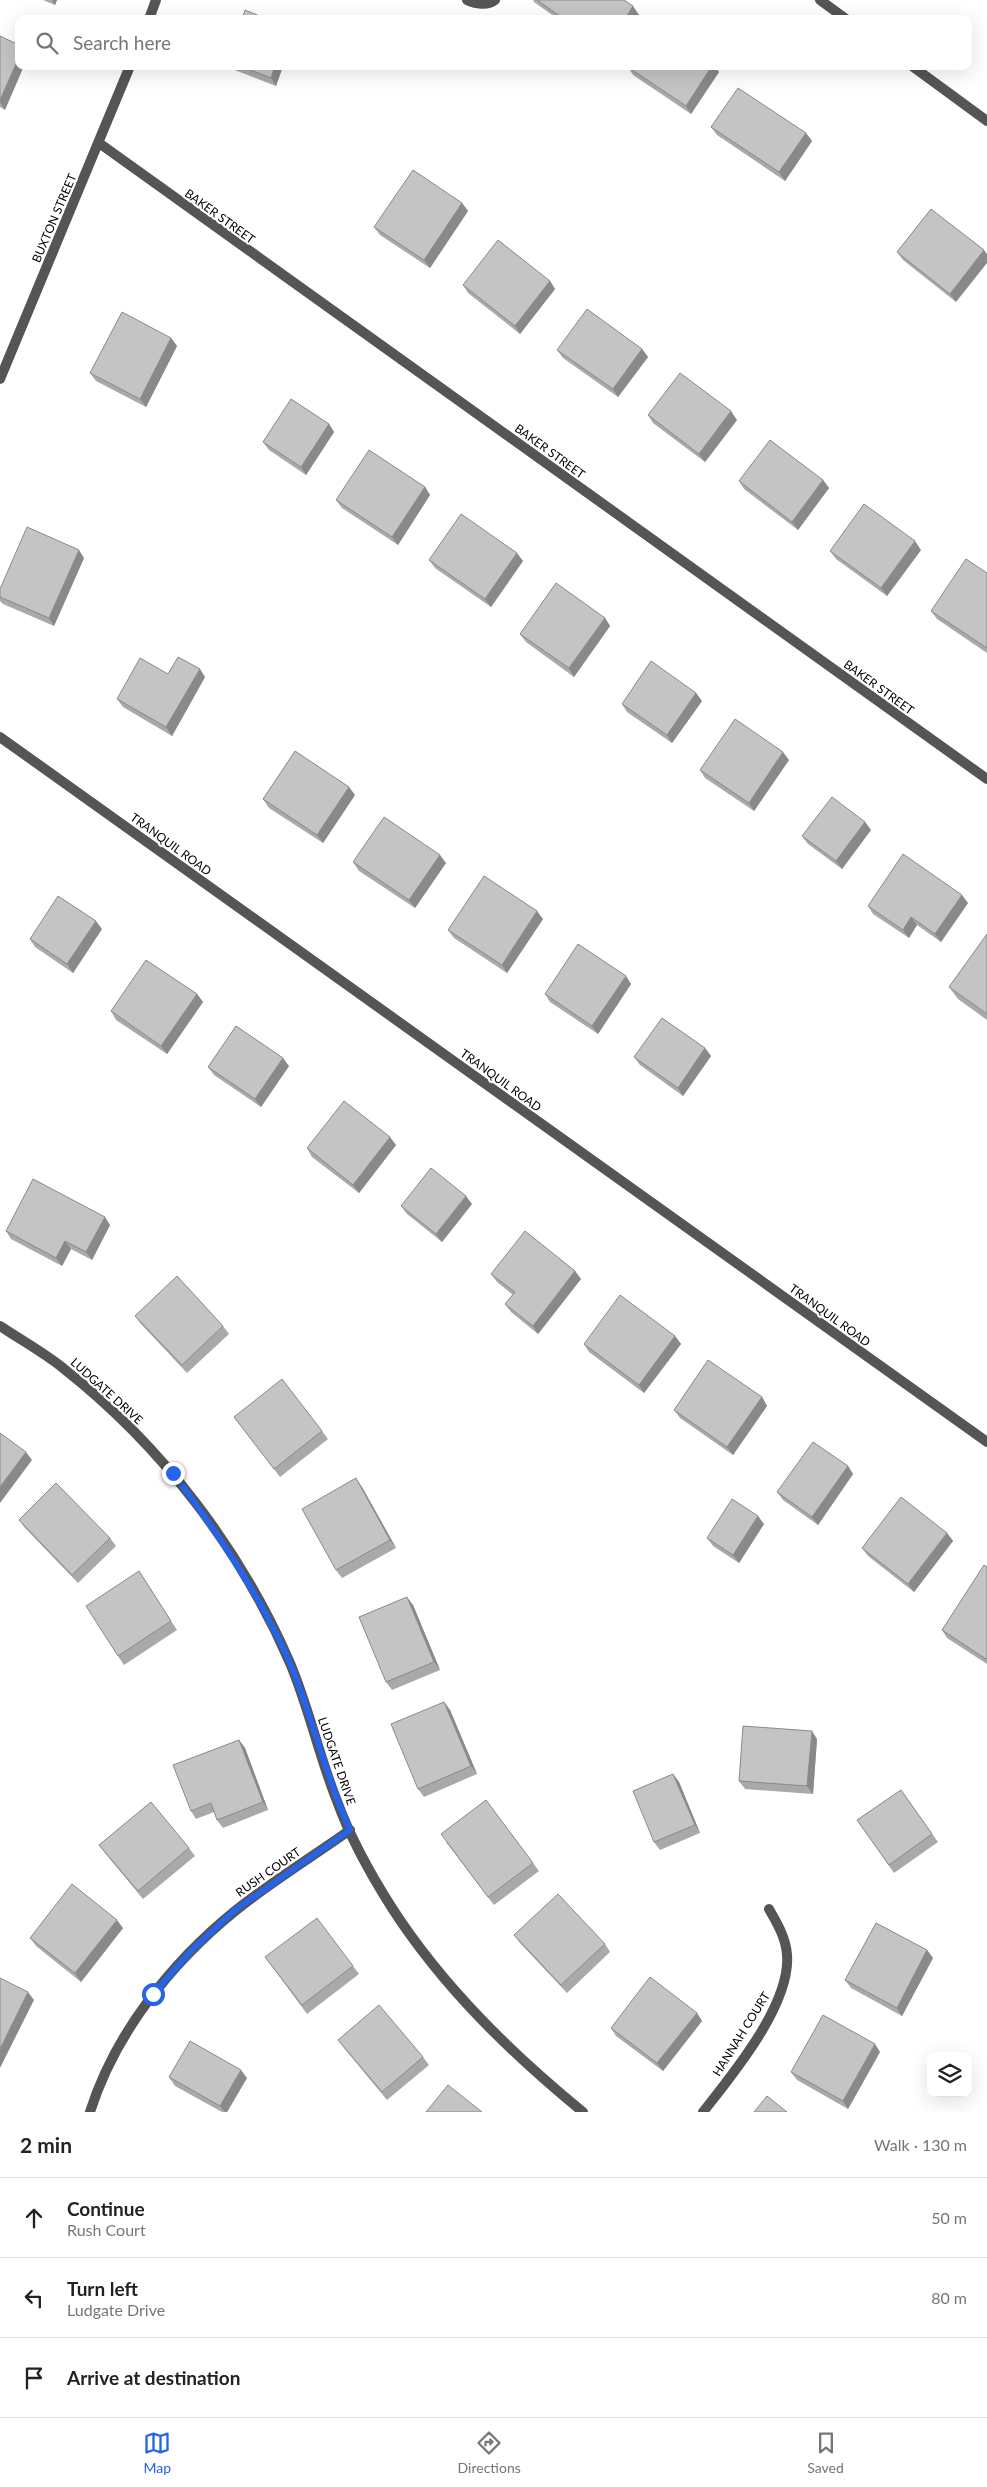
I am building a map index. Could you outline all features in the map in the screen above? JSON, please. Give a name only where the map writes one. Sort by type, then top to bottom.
[{"type":"street","points":[[150,15],[156,0]]},
{"type":"street","points":[[467,0],[472,3],[491,3],[495,0]]},
{"type":"street","points":[[820,0],[841,15]]},
{"type":"street","name":"BUXTON STREET","points":[[0,379],[128,70]]},
{"type":"street","points":[[918,70],[987,120]]},
{"type":"street","name":"BAKER STREET","points":[[99,143],[987,779]]},
{"type":"street","name":"TRANQUIL ROAD","points":[[0,738],[987,1442]]},
{"type":"street","name":"LUDGATE DRIVE","points":[[0,1326],[62,1367],[124,1420],[173,1473],[215,1528],[255,1595],[289,1663],[336,1801],[392,1908],[440,1973],[495,2034],[584,2112]]},
{"type":"street","name":"RUSH COURT","points":[[90,2112],[118,2048],[153,1994],[192,1950],[235,1910],[350,1830]]},
{"type":"street","name":"HANNAH COURT","points":[[704,2112],[734,2073],[766,2022],[785,1984],[787,1954],[780,1926],[769,1909]]},
{"type":"building","points":[[537,0],[624,0],[633,6],[627,15],[558,15]]},
{"type":"building","points":[[245,10],[257,15],[243,15]]},
{"type":"building","points":[[0,36],[15,43],[15,66],[0,100]]},
{"type":"building","points":[[250,70],[274,70],[271,78]]},
{"type":"building","points":[[632,70],[709,70],[686,106]]},
{"type":"building","points":[[738,88],[806,133],[779,172],[711,127]]},
{"type":"building","points":[[413,170],[462,203],[424,260],[374,227]]},
{"type":"building","points":[[931,209],[984,250],[950,294],[897,252]]},
{"type":"building","points":[[498,240],[550,281],[515,326],[463,285]]},
{"type":"building","points":[[587,309],[642,349],[613,389],[557,350]]},
{"type":"building","points":[[122,312],[171,338],[140,399],[90,373]]},
{"type":"building","points":[[680,373],[731,411],[699,454],[648,415]]},
{"type":"building","points":[[291,399],[329,424],[301,467],[263,442]]},
{"type":"building","points":[[770,440],[823,480],[792,522],[739,481]]},
{"type":"building","points":[[369,450],[425,487],[392,537],[336,500]]},
{"type":"building","points":[[864,504],[915,541],[881,588],[830,551]]},
{"type":"building","points":[[461,514],[517,553],[485,599],[429,560]]},
{"type":"building","points":[[27,527],[79,550],[49,618],[0,597],[0,589]]},
{"type":"building","points":[[966,559],[987,573],[987,648],[931,611]]},
{"type":"building","points":[[556,583],[605,618],[569,668],[520,634]]},
{"type":"building","points":[[178,657],[200,669],[166,727],[117,699],[140,658],[168,674]]},
{"type":"building","points":[[651,661],[696,693],[667,735],[622,704]]},
{"type":"building","points":[[735,719],[783,752],[749,803],[700,770]]},
{"type":"building","points":[[295,751],[349,787],[317,835],[263,799]]},
{"type":"building","points":[[832,797],[865,822],[836,861],[802,836]]},
{"type":"building","points":[[384,817],[440,855],[409,900],[353,862]]},
{"type":"building","points":[[903,854],[962,895],[935,934],[911,917],[903,930],[868,906]]},
{"type":"building","points":[[484,876],[537,911],[502,965],[448,930]]},
{"type":"building","points":[[58,896],[96,921],[67,964],[30,939]]},
{"type":"building","points":[[987,934],[987,1014],[949,987]]},
{"type":"building","points":[[578,944],[626,976],[592,1026],[545,994]]},
{"type":"building","points":[[146,960],[197,994],[161,1046],[111,1011]]},
{"type":"building","points":[[662,1018],[705,1048],[678,1088],[634,1057]]},
{"type":"building","points":[[236,1026],[283,1058],[255,1099],[208,1067]]},
{"type":"building","points":[[344,1101],[390,1137],[353,1185],[307,1148]]},
{"type":"building","points":[[431,1168],[466,1196],[436,1234],[401,1206]]},
{"type":"building","points":[[33,1179],[105,1217],[86,1252],[65,1241],[56,1258],[6,1231]]},
{"type":"building","points":[[525,1231],[575,1271],[533,1326],[505,1304],[515,1292],[491,1274]]},
{"type":"building","points":[[177,1276],[223,1326],[182,1365],[135,1316]]},
{"type":"building","points":[[620,1295],[675,1336],[639,1385],[584,1344]]},
{"type":"building","points":[[708,1360],[762,1397],[727,1447],[674,1410]]},
{"type":"building","points":[[282,1379],[322,1431],[274,1469],[234,1417]]},
{"type":"building","points":[[0,1433],[26,1452],[0,1487]]},
{"type":"building","points":[[813,1442],[848,1466],[812,1517],[777,1492]]},
{"type":"building","points":[[356,1478],[390,1540],[336,1570],[302,1509]]},
{"type":"building","points":[[56,1483],[110,1538],[72,1575],[19,1520]]},
{"type":"building","points":[[901,1497],[947,1533],[908,1584],[862,1548]]},
{"type":"building","points":[[732,1499],[758,1516],[733,1555],[707,1538]]},
{"type":"building","points":[[984,1565],[987,1567],[986,1659],[942,1630]]},
{"type":"building","points":[[139,1571],[171,1621],[118,1656],[86,1606]]},
{"type":"building","points":[[407,1597],[434,1662],[386,1682],[359,1617]]},
{"type":"building","points":[[444,1702],[471,1766],[418,1789],[391,1724]]},
{"type":"building","points":[[743,1726],[812,1731],[807,1786],[739,1781]]},
{"type":"building","points":[[239,1740],[263,1802],[217,1820],[211,1803],[191,1811],[173,1765]]},
{"type":"building","points":[[673,1774],[695,1825],[654,1842],[633,1791]]},
{"type":"building","points":[[901,1790],[932,1834],[889,1865],[857,1820]]},
{"type":"building","points":[[486,1800],[533,1863],[488,1897],[441,1834]]},
{"type":"building","points":[[151,1802],[189,1848],[138,1891],[99,1845]]},
{"type":"building","points":[[72,1884],[117,1920],[75,1973],[30,1938]]},
{"type":"building","points":[[558,1894],[605,1944],[561,1985],[514,1935]]},
{"type":"building","points":[[317,1918],[353,1966],[302,2005],[265,1957]]},
{"type":"building","points":[[876,1923],[927,1950],[897,2008],[845,1980]]},
{"type":"building","points":[[650,1977],[697,2013],[657,2063],[611,2028]]},
{"type":"building","points":[[0,1978],[28,1992],[0,2049]]},
{"type":"building","points":[[379,2005],[423,2057],[382,2092],[338,2040]]},
{"type":"building","points":[[823,2015],[875,2044],[843,2101],[791,2072]]},
{"type":"building","points":[[190,2041],[241,2070],[220,2106],[169,2077]]},
{"type":"building","points":[[448,2085],[482,2112],[426,2112]]},
{"type":"building","points":[[767,2096],[787,2112],[754,2112]]},
{"type":"route","points":[[153,1994],[192,1950],[235,1910],[350,1830],[336,1801],[308,1712],[289,1663],[255,1595],[215,1528],[173,1473]]}]
